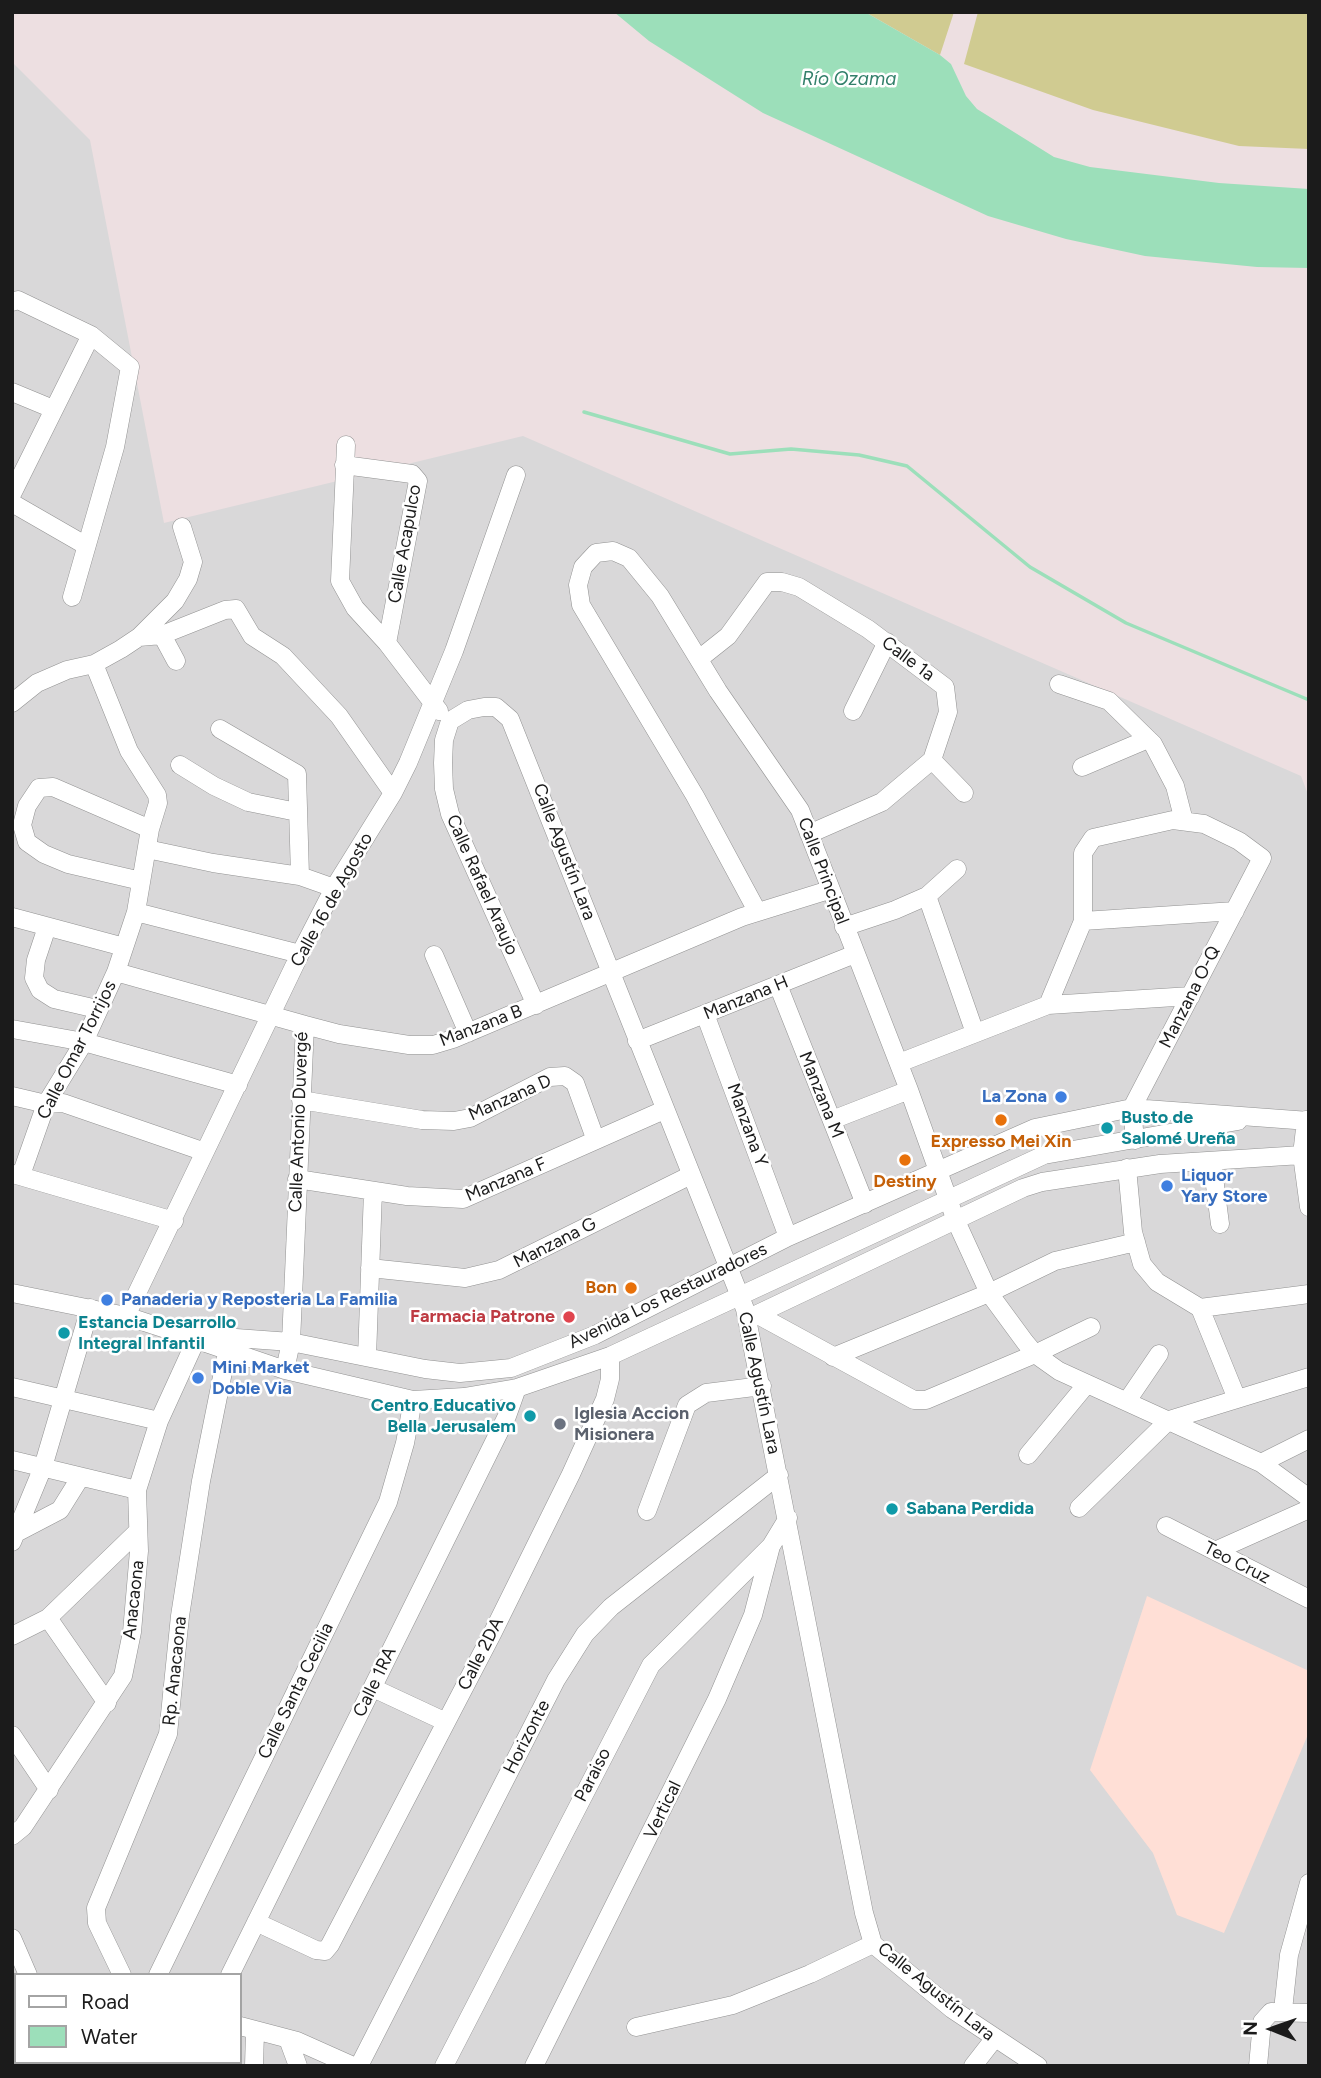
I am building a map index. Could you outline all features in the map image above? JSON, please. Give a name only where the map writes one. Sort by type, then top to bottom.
[{"type":"street","points":[[15,301],[91,335],[127,362],[131,374],[115,447],[72,597]]},
{"type":"street","points":[[85,545],[13,493],[91,335]]},
{"type":"street","points":[[12,392],[53,409]]},
{"type":"street","points":[[346,445],[340,581],[355,608],[387,643],[431,705],[450,721]]},
{"type":"street","name":"Calle Acapulco","points":[[344,465],[412,474],[418,481],[387,643]]},
{"type":"street","name":"Calle 16 de Agosto","points":[[126,1316],[174,1221],[300,954],[334,888],[393,793],[454,651],[516,475]]},
{"type":"street","points":[[12,703],[37,683],[67,670],[94,664],[139,637],[175,601],[188,579],[192,558],[182,527]]},
{"type":"street","name":"Calle Principal","points":[[757,911],[695,796],[581,605],[579,585],[583,567],[596,553],[613,551],[629,558],[660,596],[800,810],[829,890],[899,1063],[956,1221],[989,1293],[1035,1354]]},
{"type":"street","name":"Calle 1a","points":[[699,659],[728,636],[767,582],[799,587],[887,642],[945,687],[948,712],[932,760]]},
{"type":"street","points":[[139,637],[162,635],[231,608],[236,609],[252,636],[283,656],[323,698],[393,793]]},
{"type":"street","points":[[162,635],[176,661]]},
{"type":"street","points":[[853,711],[887,642]]},
{"type":"street","name":"Calle Omar Torrijos","points":[[17,1174],[46,1104],[84,1042],[116,972],[136,912],[150,829],[158,803],[157,795],[129,751],[94,664]]},
{"type":"street","points":[[1048,1005],[1083,922],[1083,853],[1093,838],[1172,820],[1184,821],[1175,786],[1148,740],[1109,701],[1059,684]]},
{"type":"street","name":"Calle Agustín Lara","points":[[450,721],[468,710],[484,707],[496,707],[510,719],[689,1176],[738,1295],[752,1317],[779,1475],[864,1913],[873,1944],[952,2009],[1038,2066]]},
{"type":"street","name":"Calle Rafael Araujo","points":[[450,721],[444,740],[443,763],[444,789],[450,814],[536,1005]]},
{"type":"street","points":[[220,729],[294,770],[298,778],[300,876]]},
{"type":"street","points":[[1082,767],[1148,740]]},
{"type":"street","points":[[809,834],[881,802],[932,760],[964,793]]},
{"type":"street","points":[[180,765],[214,786],[248,802],[297,812]]},
{"type":"street","points":[[141,881],[68,864],[44,854],[27,842],[22,825],[27,806],[39,788],[53,787],[150,829]]},
{"type":"street","name":"Manzana O-Q","points":[[1132,1108],[1262,858],[1239,841],[1204,824],[1184,821]]},
{"type":"street","points":[[147,849],[213,863],[300,876],[334,888]]},
{"type":"street","points":[[844,927],[927,896],[957,869]]},
{"type":"street","name":"Manzana B","points":[[305,1025],[409,1045],[433,1045],[536,1005],[610,971],[757,911],[829,890]]},
{"type":"street","points":[[927,896],[975,1033]]},
{"type":"street","points":[[1083,922],[1235,911]]},
{"type":"street","points":[[136,912],[300,954]]},
{"type":"street","points":[[12,917],[124,947]]},
{"type":"street","points":[[47,927],[36,960],[34,978],[40,990],[54,999],[97,1009]]},
{"type":"street","name":"Manzana H","points":[[637,1041],[855,954]]},
{"type":"street","points":[[434,955],[468,1033]]},
{"type":"street","name":"Calle Antonio Duvergé","points":[[116,972],[305,1025],[291,1342],[285,1370]]},
{"type":"street","name":"Manzana M","points":[[778,985],[865,1205]]},
{"type":"street","points":[[899,1063],[1048,1005],[1191,996]]},
{"type":"street","name":"Manzana Y","points":[[705,1014],[788,1237]]},
{"type":"street","points":[[12,1029],[84,1042],[238,1084]]},
{"type":"street","name":"Manzana D","points":[[301,1100],[422,1120],[454,1121],[470,1118],[550,1077],[565,1076],[575,1083],[595,1138]]},
{"type":"street","points":[[832,1120],[909,1090]]},
{"type":"street","points":[[12,1096],[46,1104],[63,1103],[205,1152]]},
{"type":"street","points":[[1132,1108],[1135,1140]]},
{"type":"street","name":"Avenida Los Restauradores","points":[[12,1293],[126,1316],[188,1337],[291,1342],[460,1373],[511,1368],[595,1335],[788,1237],[1035,1128],[1132,1108],[1308,1121]]},
{"type":"street","name":"Manzana F","points":[[298,1179],[373,1191],[463,1199],[547,1164],[595,1138],[664,1110]]},
{"type":"street","points":[[188,1337],[285,1370],[413,1400],[464,1397],[517,1388],[610,1356],[1044,1155],[1258,1117]]},
{"type":"street","points":[[1308,1121],[1302,1155],[1309,1207]]},
{"type":"street","points":[[752,1317],[1023,1188],[1127,1168],[1302,1155]]},
{"type":"street","points":[[1212,1162],[1220,1224]]},
{"type":"street","points":[[1127,1168],[1136,1242],[1142,1265],[1157,1282],[1200,1308],[1237,1399]]},
{"type":"street","points":[[17,1174],[174,1221]]},
{"type":"street","name":"Manzana G","points":[[370,1268],[465,1278],[499,1270],[689,1176]]},
{"type":"street","points":[[367,1357],[373,1191]]},
{"type":"street","points":[[833,1357],[989,1293],[1055,1261],[1136,1242]]},
{"type":"street","points":[[1200,1308],[1309,1294]]},
{"type":"street","points":[[14,1536],[43,1467],[90,1308]]},
{"type":"street","points":[[752,1317],[833,1357],[903,1396],[926,1400],[1091,1327]]},
{"type":"street","name":"Anacaona","points":[[12,1836],[23,1827],[123,1676],[132,1632],[138,1531],[137,1490],[188,1337]]},
{"type":"street","name":"Rp. Anacaona","points":[[121,1973],[97,1923],[96,1908],[168,1734],[180,1616],[197,1508],[228,1352]]},
{"type":"street","points":[[1035,1354],[1086,1384],[1261,1463],[1309,1497]]},
{"type":"street","points":[[1127,1401],[1159,1354]]},
{"type":"street","name":"Calle 2DA","points":[[256,1922],[316,1950],[325,1951],[330,1945],[446,1722],[605,1399],[611,1379],[610,1356]]},
{"type":"street","points":[[1079,1508],[1169,1420],[1309,1377]]},
{"type":"street","points":[[1028,1455],[1086,1384]]},
{"type":"street","points":[[648,1511],[687,1405],[706,1394],[762,1385]]},
{"type":"street","points":[[12,1387],[159,1421]]},
{"type":"street","name":"Calle 1RA","points":[[231,1973],[507,1416],[517,1388]]},
{"type":"street","name":"Calle Santa Cecilia","points":[[159,1973],[388,1502],[405,1443],[413,1400]]},
{"type":"street","points":[[1261,1463],[1309,1439]]},
{"type":"street","points":[[12,1460],[137,1490]]},
{"type":"street","name":"Horizonte","points":[[359,2066],[556,1680],[585,1634],[611,1607],[779,1475]]},
{"type":"street","points":[[14,1536],[60,1510],[80,1478]]},
{"type":"street","points":[[1215,1551],[1309,1509]]},
{"type":"street","name":"Paraiso","points":[[444,2066],[650,1665],[771,1546],[788,1518]]},
{"type":"street","name":"Teo Cruz","points":[[1166,1527],[1309,1599]]},
{"type":"street","points":[[12,1636],[48,1618],[138,1531]]},
{"type":"street","name":"Vertical","points":[[534,2066],[717,1699],[753,1615],[771,1546]]},
{"type":"street","points":[[48,1618],[107,1703]]},
{"type":"street","points":[[373,1688],[446,1722]]},
{"type":"street","points":[[12,1735],[48,1790]]},
{"type":"street","points":[[1283,2010],[1289,1955],[1309,1883]]},
{"type":"street","points":[[13,1939],[27,1973]]},
{"type":"street","points":[[636,2027],[733,2004],[810,1974],[873,1944]]},
{"type":"street","points":[[1258,2066],[1262,2022],[1271,2012],[1283,2010],[1309,2013]]},
{"type":"street","points":[[254,2066],[248,2029],[288,2039],[353,2066]]},
{"type":"street","points":[[288,2039],[298,2066]]},
{"type":"street","points":[[973,2066],[994,2039]]},
{"type":"shaded area","points":[[865,12],[954,12],[940,55]]},
{"type":"shaded area","points":[[978,12],[1309,12],[1309,149],[1239,146],[1093,110],[964,64]]},
{"type":"shaded area","points":[[12,62],[90,140],[164,523],[523,436],[1301,776],[1309,797],[1309,2066],[12,2066]]},
{"type":"shaded area","points":[[1147,1596],[1309,1671],[1309,1732],[1224,1933],[1177,1915],[1153,1853],[1090,1770]]},
{"type":"water","name":"Río Ozama","points":[[614,12],[865,12],[940,55],[951,64],[966,96],[977,109],[1054,157],[1090,167],[1219,183],[1309,189],[1309,268],[1257,267],[1145,256],[1066,239],[988,216],[763,113],[649,41]]},
{"type":"waterway","points":[[584,412],[730,454],[791,449],[859,455],[907,466],[1030,567],[1126,623],[1309,700]]},
{"type":"place","name":"La Zona","points":[[1061,1097]]},
{"type":"place","name":"Expresso Mei Xin","points":[[1001,1120]]},
{"type":"place","name":"Busto de Salomé Ureña","points":[[1107,1128]]},
{"type":"place","name":"Destiny","points":[[905,1160]]},
{"type":"place","name":"Liquor Yary Store","points":[[1167,1186]]},
{"type":"place","name":"Bon","points":[[631,1288]]},
{"type":"place","name":"Panaderia y Reposteria La Familia","points":[[107,1300]]},
{"type":"place","name":"Farmacia Patrone","points":[[569,1317]]},
{"type":"place","name":"Estancia Desarrollo Integral Infantil","points":[[64,1333]]},
{"type":"place","name":"Mini Market Doble Via","points":[[198,1378]]},
{"type":"place","name":"Centro Educativo Bella Jerusalem","points":[[530,1416]]},
{"type":"place","name":"Iglesia Accion Misionera","points":[[560,1424]]},
{"type":"place","name":"Sabana Perdida","points":[[892,1509]]}]
